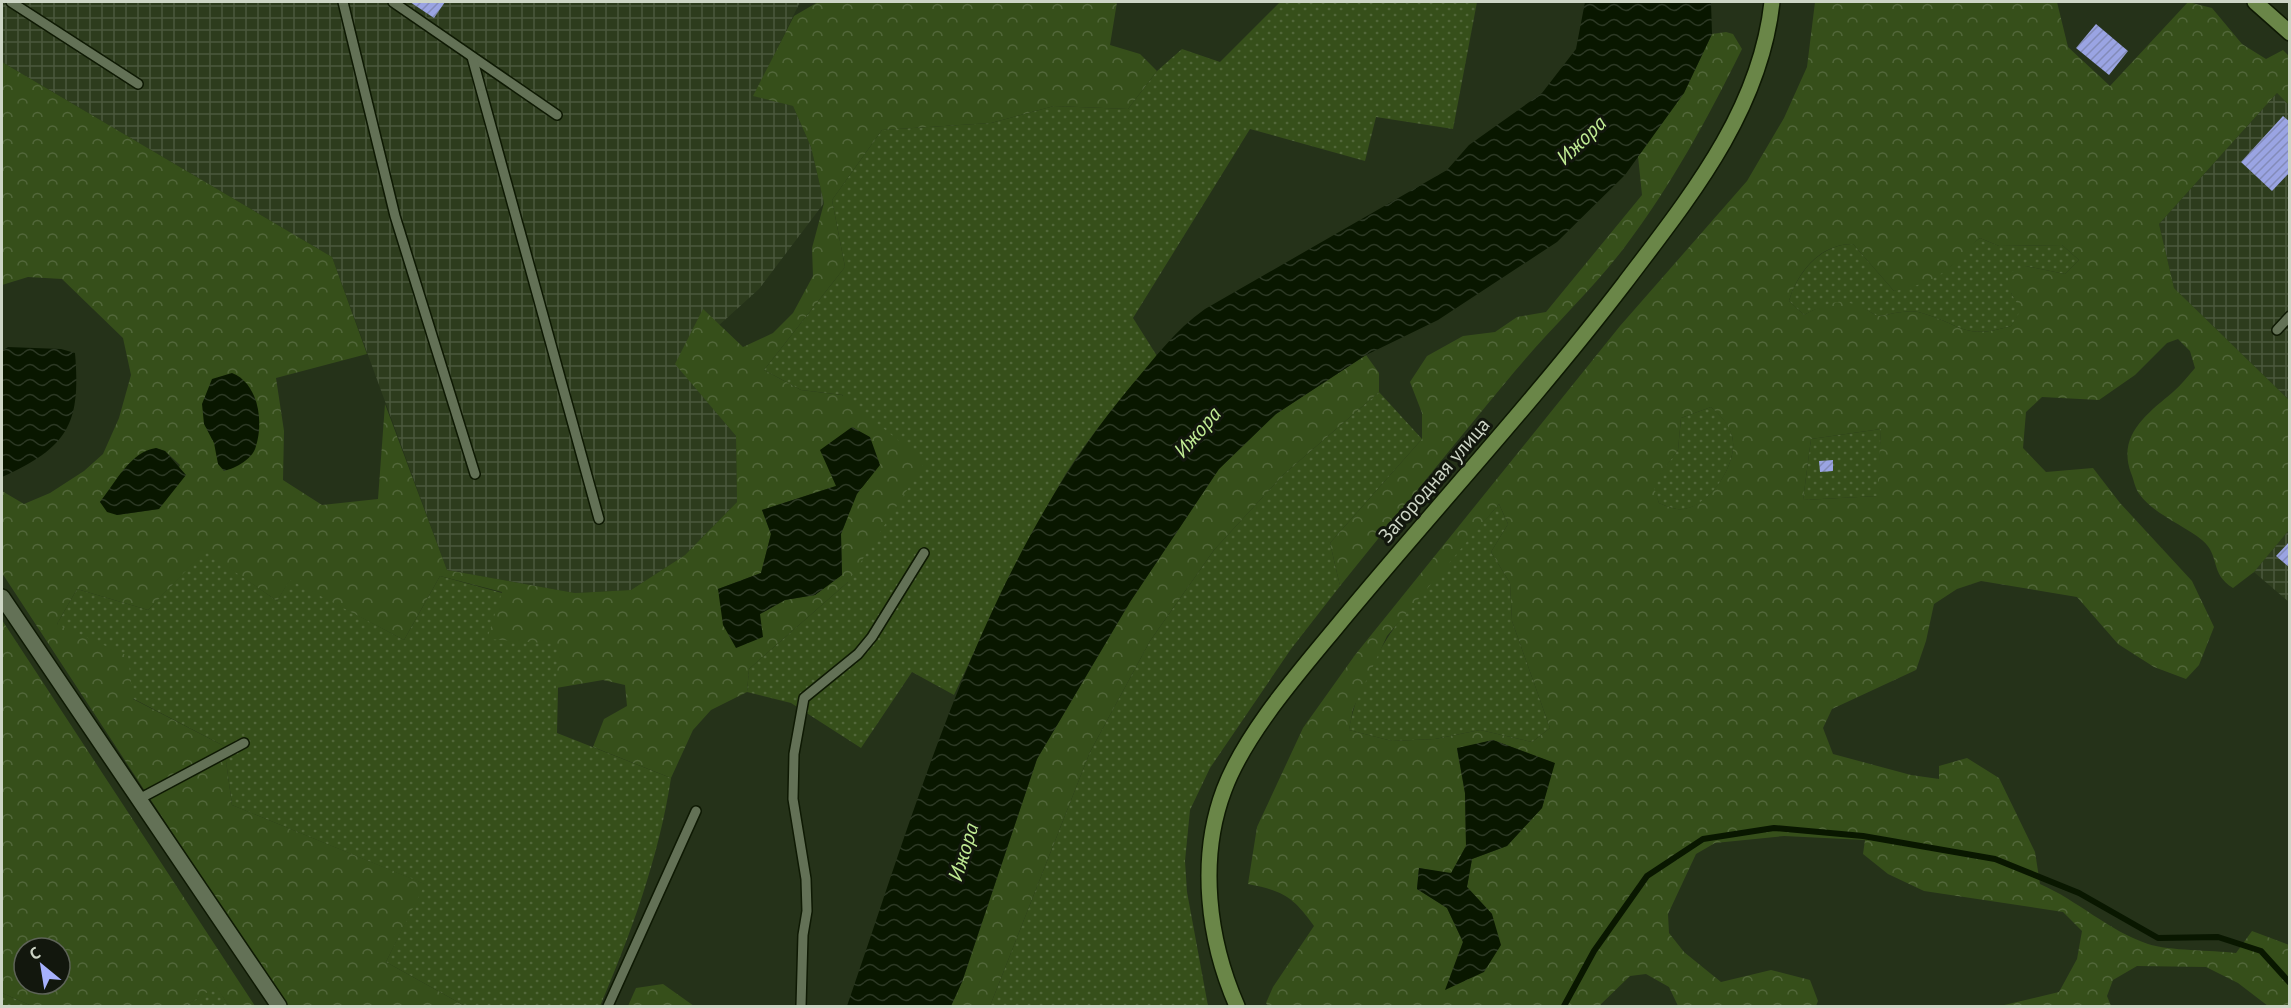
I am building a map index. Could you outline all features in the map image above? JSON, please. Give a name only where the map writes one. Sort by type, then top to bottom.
[{"type":"main road","name":"Загородная улица","points":[[1237,1006],[1214,937],[1209,878],[1215,824],[1223,792],[1235,765],[1249,740],[1323,644],[1568,357],[1667,229],[1718,152],[1754,83],[1763,56],[1772,2]]},
{"type":"main road","points":[[2255,2],[2289,33]]},
{"type":"street","points":[[2,597],[279,1006]]},
{"type":"lane","points":[[11,2],[138,84]]},
{"type":"lane","points":[[343,2],[396,216],[475,474]]},
{"type":"lane","points":[[393,2],[557,115]]},
{"type":"lane","points":[[472,57],[599,519]]},
{"type":"lane","points":[[2277,330],[2289,316]]},
{"type":"lane","points":[[801,1006],[803,935],[807,911],[806,879],[794,799],[794,754],[804,698],[858,654],[872,637],[924,553]]},
{"type":"lane","points":[[139,799],[244,743]]},
{"type":"lane","points":[[608,1006],[696,811]]},
{"type":"shaded area","points":[[2,2],[800,2],[754,96],[793,106],[811,147],[824,203],[759,289],[676,364],[736,436],[737,502],[685,555],[631,590],[575,593],[447,570],[332,257],[2,62]]},
{"type":"shaded area","points":[[2277,93],[2289,105],[2289,400],[2174,288],[2159,224]]},
{"type":"shaded area","points":[[2289,530],[2289,602],[2254,572]]},
{"type":"green space","points":[[818,2],[1117,2],[1110,45],[1140,54],[1157,71],[1128,109],[1054,106],[991,123],[882,130],[832,200],[845,267],[764,370],[801,390],[842,395],[925,462],[848,582],[749,669],[747,692],[711,710],[693,730],[671,778],[593,747],[604,719],[627,706],[625,685],[603,680],[556,688],[558,644],[487,639],[502,592],[440,576],[404,640],[290,580],[277,601],[205,551],[148,610],[77,589],[57,624],[128,656],[133,699],[224,746],[232,805],[425,884],[386,962],[465,1006],[286,1006],[2,573],[2,491],[24,504],[50,493],[84,471],[103,454],[119,418],[131,375],[123,338],[62,279],[28,277],[2,285],[2,62],[332,257],[367,354],[276,378],[284,431],[283,480],[322,505],[378,499],[385,404],[447,570],[575,593],[631,590],[685,555],[737,502],[736,436],[675,364],[703,309],[743,347],[773,333],[793,313],[813,276],[812,248],[824,203],[811,147],[793,106],[753,96],[794,16]],"holes":[[[156,448],[165,451],[180,465],[159,509],[117,515],[100,502],[127,469]],[[880,465],[857,494],[841,534],[842,575],[815,595],[785,600],[760,614],[718,589],[761,573],[771,534],[762,510],[836,486]]]},
{"type":"green space","points":[[1280,2],[1477,2],[1453,129],[1376,117],[1365,161],[1250,129],[1133,318],[1157,356],[1097,429],[1065,475],[1021,556],[954,695],[912,672],[861,748],[791,703],[747,692],[749,669],[848,582],[843,395],[801,390],[764,370],[845,267],[832,200],[882,130],[991,123],[1054,106],[1128,109],[1157,71],[1182,49],[1220,62]]},
{"type":"green space","points":[[1815,2],[2057,2],[2068,47],[2110,86],[2188,2],[2212,8],[2242,44],[2266,59],[2283,50],[2289,56],[2289,105],[2277,93],[2159,224],[2174,288],[2289,400],[2289,530],[2254,572],[2233,588],[2221,576],[2208,546],[2202,540],[2161,514],[2138,493],[2128,460],[2131,436],[2145,417],[2195,368],[2190,351],[2178,339],[2167,343],[2135,375],[2099,400],[2042,397],[2026,412],[2023,448],[2046,472],[2093,468],[2120,503],[2192,581],[2214,627],[2199,665],[2186,679],[2154,667],[2118,644],[2077,597],[1981,581],[1957,589],[1934,604],[1926,641],[1916,670],[1832,709],[1823,728],[1833,754],[1911,775],[1939,779],[1939,766],[1967,758],[1999,778],[2035,852],[2040,884],[2067,898],[2106,924],[2134,938],[2148,944],[2168,948],[2236,953],[2252,931],[2289,945],[2289,1006],[2268,1006],[2238,983],[2206,967],[2137,966],[2113,980],[2107,996],[2111,1006],[2000,1006],[2059,992],[2077,959],[2082,931],[2063,912],[1924,891],[1888,874],[1863,854],[1865,840],[1784,836],[1715,843],[1696,854],[1668,914],[1669,933],[1684,952],[1721,982],[1771,970],[1810,980],[1818,1001],[1816,1006],[1678,1006],[1669,987],[1646,974],[1630,976],[1599,1006],[1268,1006],[1266,1003],[1273,987],[1314,926],[1300,908],[1287,897],[1271,889],[1248,884],[1257,827],[1303,728],[1355,655],[1620,326],[1747,181],[1784,118],[1807,67]],"holes":[[[1980,238],[1999,246],[2062,245],[2079,260],[2065,274],[2026,266],[2007,274],[2011,293],[2021,310],[2011,326],[1982,332],[1962,329],[1914,311],[1877,316],[1858,305],[1841,302],[1824,305],[1804,315],[1789,301],[1804,270],[1820,254],[1841,245],[1853,244],[1894,291],[1931,280],[1954,264]],[[1711,407],[1728,427],[1733,447],[1726,472],[1709,495],[1688,508],[1677,509],[1659,503],[1653,484],[1678,450],[1681,418]],[[1881,429],[1877,496],[1803,500],[1811,439]],[[1499,504],[1508,524],[1491,552],[1510,583],[1512,621],[1550,728],[1532,742],[1480,730],[1435,739],[1392,741],[1349,730],[1353,709],[1387,636]],[[1493,740],[1554,763],[1542,808],[1507,846],[1472,859],[1467,887],[1492,914],[1446,990],[1463,942],[1447,908],[1417,889],[1419,868],[1451,874],[1466,846],[1465,793],[1457,749]]]},
{"type":"green space","points":[[1726,32],[1733,34],[1742,49],[1688,151],[1641,224],[1598,279],[1515,371],[1340,586],[1330,543],[1422,439],[1422,413],[1410,382],[1427,356],[1463,336],[1495,332],[1517,317],[1546,312],[1642,195],[1638,156],[1684,93],[1712,34]]},
{"type":"green space","points":[[1980,238],[1999,246],[2062,245],[2079,260],[2065,274],[2026,266],[2011,293],[2022,310],[2011,326],[1982,332],[1962,329],[1914,311],[1877,316],[1859,307],[1841,304],[1823,307],[1804,315],[1789,301],[1804,270],[1821,254],[1841,245],[1853,244],[1894,291],[1951,266],[1964,250]]},
{"type":"green space","points":[[1366,355],[1379,373],[1379,392],[1283,475],[1214,550],[1150,641],[1090,752],[990,1006],[951,1006],[962,982],[1037,759],[1130,602],[1219,469],[1276,414]]},
{"type":"green space","points":[[1379,392],[1422,439],[1330,543],[1340,586],[1291,649],[1210,768],[1190,810],[1185,861],[1187,892],[1208,1006],[990,1006],[1090,752],[1150,641],[1214,550],[1283,475]]},
{"type":"green space","points":[[1711,407],[1727,423],[1731,431],[1733,447],[1726,472],[1718,485],[1699,503],[1688,508],[1677,509],[1659,503],[1652,484],[1678,450],[1681,418]]},
{"type":"green space","points":[[1881,429],[1878,496],[1803,500],[1811,439]]},
{"type":"green space","points":[[1499,504],[1508,524],[1491,552],[1510,583],[1512,621],[1550,728],[1532,742],[1480,730],[1435,739],[1392,741],[1349,730],[1358,697],[1371,666],[1388,637],[1431,581]]},
{"type":"green space","points":[[205,550],[277,601],[290,579],[404,640],[440,576],[502,593],[559,644],[557,733],[671,778],[666,808],[643,895],[600,1006],[465,1006],[386,962],[424,884],[232,805],[224,746],[132,698],[57,624],[77,589],[148,610]]},
{"type":"green space","points":[[2,620],[255,1006],[229,1006],[216,987],[185,1006],[32,1006],[2,993]]},
{"type":"green space","points":[[663,984],[694,1006],[628,1006],[636,988]]},
{"type":"green space","points":[[216,986],[229,1006],[185,1006]]},
{"type":"green space","points":[[2,993],[32,1006],[2,1006]]},
{"type":"water","name":"Ижора","points":[[1585,2],[1711,2],[1712,34],[1684,93],[1625,175],[1557,242],[1438,320],[1366,355],[1276,414],[1219,469],[1130,602],[1037,759],[962,982],[951,1006],[847,1006],[930,763],[961,683],[995,604],[1034,528],[1079,456],[1130,387],[1165,345],[1194,317],[1447,170],[1469,145],[1542,93],[1576,49]]},
{"type":"water","points":[[8,347],[61,349],[75,353],[76,377],[72,416],[66,430],[42,455],[2,477],[2,351]]},
{"type":"water","points":[[232,373],[248,385],[253,394],[257,404],[259,425],[256,446],[248,459],[224,471],[218,464],[214,443],[204,424],[202,404],[212,379]]},
{"type":"water","points":[[852,427],[870,437],[880,465],[857,494],[841,534],[842,575],[815,595],[785,600],[760,614],[763,637],[736,648],[723,625],[718,589],[761,573],[771,534],[762,510],[836,486],[820,450]]},
{"type":"water","points":[[156,448],[165,451],[186,475],[159,509],[117,515],[107,512],[100,502],[118,477],[131,461],[147,450]]},
{"type":"water","points":[[1493,740],[1555,763],[1542,808],[1507,846],[1472,859],[1467,887],[1492,914],[1501,945],[1484,972],[1445,990],[1463,942],[1447,908],[1417,889],[1419,868],[1451,873],[1466,846],[1465,793],[1457,748]]},
{"type":"building","points":[[410,2],[445,2],[434,18]]},
{"type":"building","points":[[2096,24],[2128,51],[2109,75],[2076,48]]},
{"type":"building","points":[[2283,116],[2290,122],[2290,172],[2272,191],[2241,162]]},
{"type":"building","points":[[1833,460],[1833,471],[1820,472],[1819,461]]},
{"type":"building","points":[[2290,541],[2290,568],[2276,556]]},
{"type":"waterway","points":[[1564,1006],[1594,951],[1647,876],[1703,839],[1774,828],[1863,836],[1995,859],[2079,893],[2158,938],[2218,937],[2261,951],[2290,983]]}]
